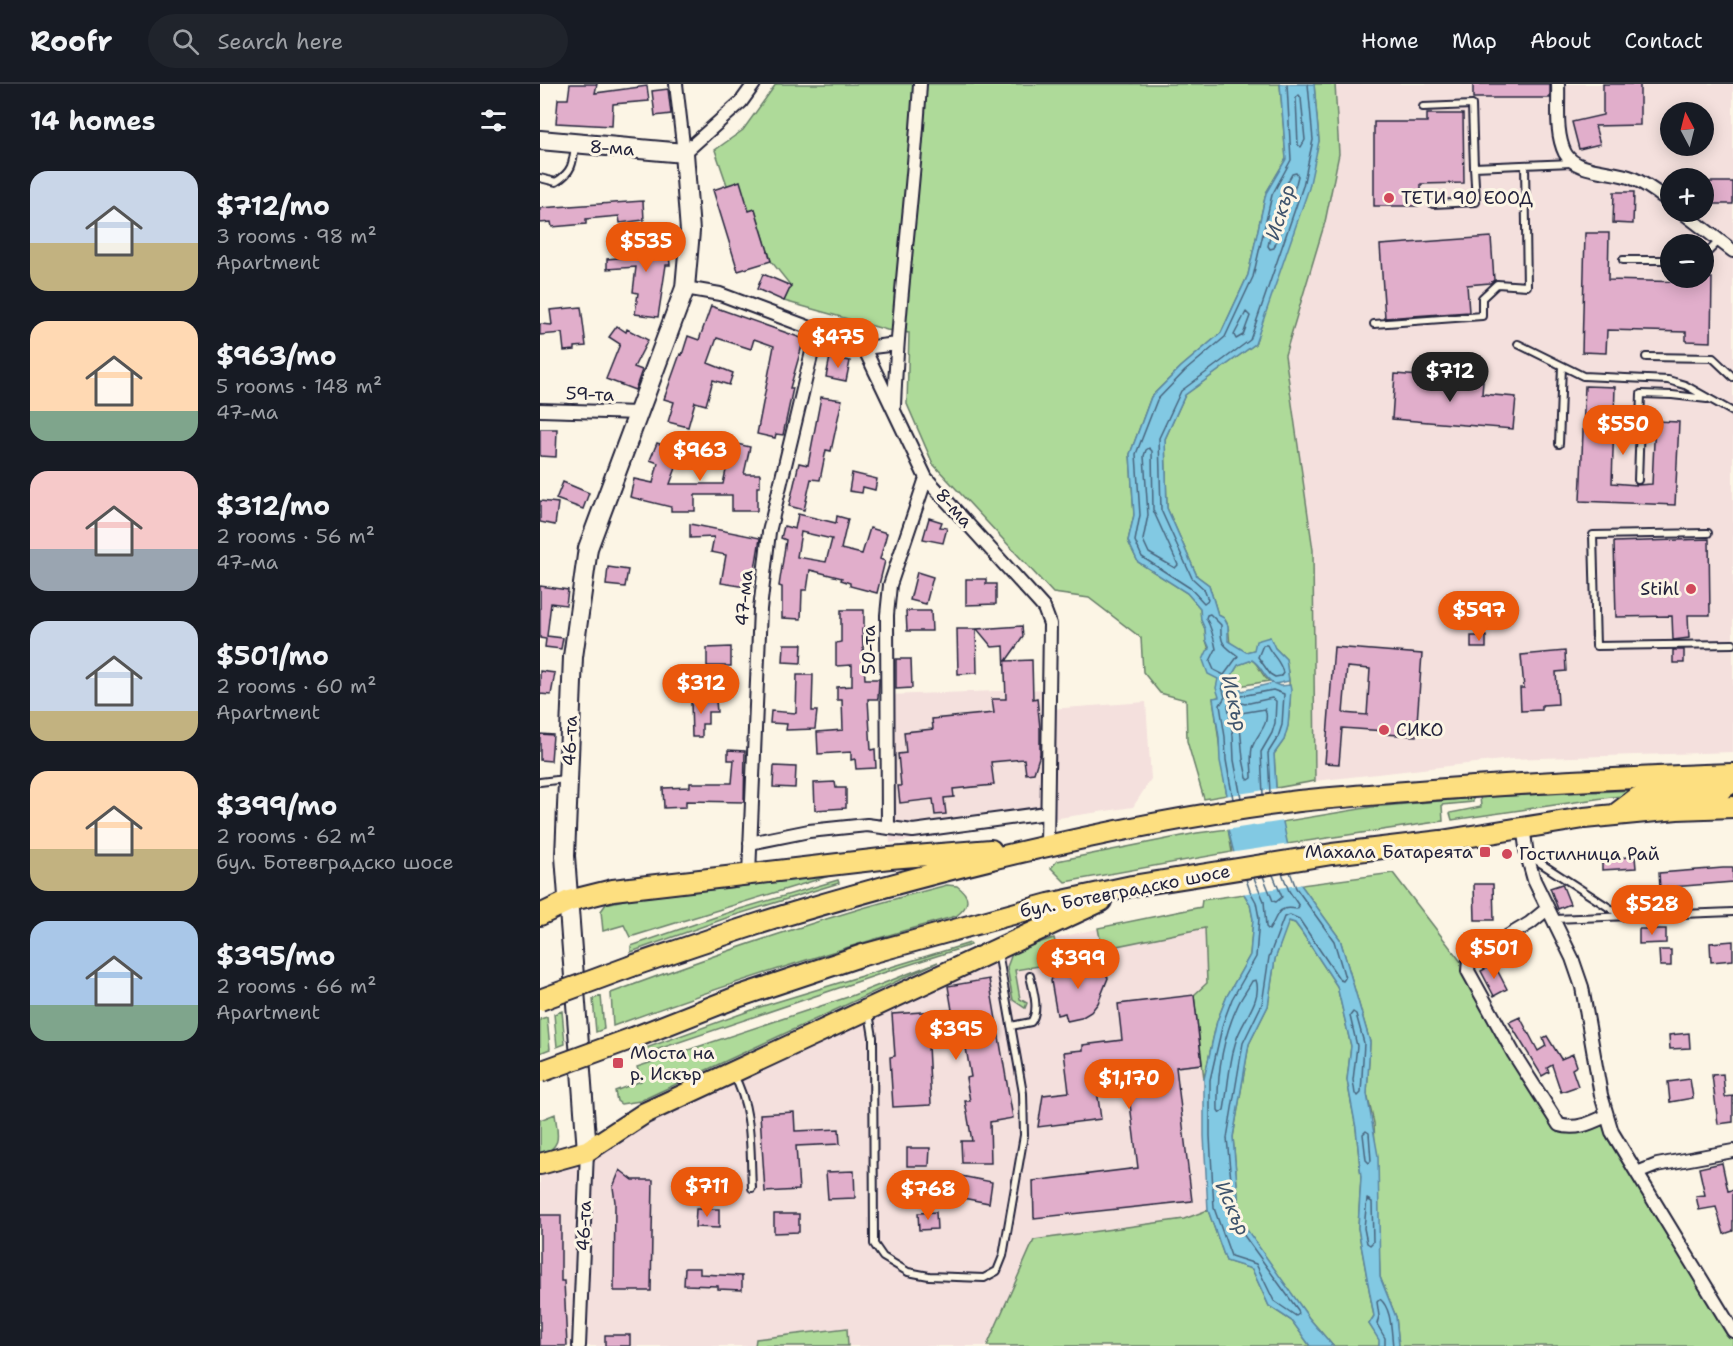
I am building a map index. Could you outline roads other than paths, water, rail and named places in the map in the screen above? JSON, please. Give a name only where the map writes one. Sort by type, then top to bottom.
[{"type":"main road","points":[[540,1000],[632,966],[791,913],[1047,846],[1207,815],[1300,801],[1562,781],[1733,774]]},
{"type":"main road","points":[[1616,814],[1637,798],[1711,792],[1720,790],[1733,782]]},
{"type":"main road","name":"бул. Ботевградско шосе","points":[[540,1072],[737,997],[863,955],[1049,904],[1198,874],[1332,854],[1441,842],[1523,826],[1616,814],[1733,807]]},
{"type":"main road","points":[[540,915],[569,901],[613,890],[890,858],[1047,846]]},
{"type":"main road","points":[[540,1164],[587,1151],[645,1113],[1132,886]]},
{"type":"street","points":[[676,84],[684,153]]},
{"type":"street","points":[[684,153],[741,102],[754,84]]},
{"type":"street","points":[[894,407],[897,344],[920,84]]},
{"type":"street","points":[[1558,84],[1560,134],[1566,154],[1573,163],[1619,173],[1647,186],[1660,195]]},
{"type":"street","name":"8-ма","points":[[540,140],[575,145],[684,153]]},
{"type":"street","name":"46-та","points":[[579,1346],[587,1151],[566,856],[573,657],[588,548],[685,288],[690,231],[684,153]]},
{"type":"street","points":[[1696,222],[1733,252]]},
{"type":"street","points":[[685,288],[720,294],[864,348],[897,344]]},
{"type":"street","name":"47-ма","points":[[748,874],[760,609],[769,532],[817,331]]},
{"type":"street","name":"8-ма","points":[[864,348],[926,477],[1044,608],[1050,624],[1047,846]]},
{"type":"street","name":"59-та","points":[[540,410],[639,413]]},
{"type":"street","name":"50-та","points":[[888,828],[887,615],[890,585],[926,477]]},
{"type":"street","points":[[750,843],[809,831],[867,825],[913,831],[1046,813]]},
{"type":"street","points":[[1523,826],[1527,855],[1534,880],[1572,958],[1582,987],[1606,1116],[1612,1132],[1733,1331]]},
{"type":"street","points":[[1551,914],[1530,923],[1473,957],[1469,960],[1468,971],[1514,1054],[1558,1125],[1577,1128],[1606,1116]]},
{"type":"street","points":[[1637,1173],[1657,1165],[1733,1151]]},
{"type":"lane","points":[[1423,106],[1472,105],[1476,202],[1433,204]]},
{"type":"lane","points":[[540,178],[556,182],[567,175],[573,164],[575,145]]},
{"type":"lane","points":[[1474,167],[1573,163]]},
{"type":"lane","points":[[1374,324],[1482,316],[1482,298],[1497,284],[1527,286],[1525,165]]},
{"type":"lane","points":[[1714,246],[1720,240]]},
{"type":"lane","points":[[1623,260],[1660,260]]},
{"type":"lane","points":[[1518,344],[1582,376],[1668,380],[1714,400],[1733,412]]},
{"type":"lane","points":[[1646,357],[1713,358],[1733,377]]},
{"type":"lane","points":[[1559,444],[1562,366]]},
{"type":"lane","points":[[1638,480],[1641,394],[1714,400]]},
{"type":"lane","points":[[1708,533],[1593,535],[1596,646],[1733,644]]},
{"type":"lane","points":[[540,782],[568,778]]},
{"type":"lane","points":[[1527,855],[1622,916]]},
{"type":"lane","points":[[1551,914],[1622,916],[1733,912]]},
{"type":"lane","points":[[868,1010],[873,1037],[874,1244],[883,1257],[908,1272],[929,1276],[984,1278],[997,1271],[1003,1256],[1024,1135],[1023,1094],[998,950]]},
{"type":"lane","points":[[1011,1026],[1031,1022],[1035,1017],[1036,1007],[1030,976]]},
{"type":"lane","points":[[731,1072],[741,1088],[747,1105],[752,1188]]},
{"type":"water","name":"Искър","points":[[1280,84],[1314,84],[1319,141],[1309,188],[1255,344],[1185,395],[1165,439],[1167,508],[1197,576],[1209,585],[1218,615],[1224,618],[1228,626],[1228,641],[1246,652],[1254,650],[1256,641],[1270,637],[1275,648],[1286,659],[1289,681],[1275,684],[1290,685],[1291,690],[1288,726],[1284,740],[1274,754],[1276,788],[1290,856],[1301,885],[1340,939],[1370,1042],[1367,1094],[1378,1156],[1380,1277],[1396,1317],[1399,1346],[1379,1346],[1379,1340],[1369,1324],[1374,1316],[1358,1228],[1361,1177],[1356,1128],[1347,1080],[1351,1046],[1337,986],[1301,931],[1295,923],[1289,921],[1275,959],[1268,1006],[1249,1044],[1233,1137],[1240,1220],[1309,1318],[1333,1346],[1310,1346],[1292,1321],[1269,1306],[1252,1269],[1226,1261],[1208,1210],[1204,1079],[1217,1021],[1227,996],[1250,955],[1253,919],[1250,904],[1244,894],[1228,829],[1227,795],[1220,761],[1213,698],[1219,697],[1216,688],[1218,679],[1208,674],[1203,660],[1210,649],[1201,620],[1200,608],[1187,593],[1138,562],[1128,541],[1134,515],[1130,454],[1151,397],[1181,367],[1221,333],[1248,275],[1266,193],[1286,159]],"holes":[[[1252,660],[1273,683],[1242,691],[1232,675],[1238,665]]]},
{"type":"place","name":"ТЕТИ 90 ЕООД","points":[[1389,198]]},
{"type":"place","name":"Stihl","points":[[1691,589]]},
{"type":"place","name":"СИКО","points":[[1384,730]]},
{"type":"place","name":"Махала Батареята","points":[[1485,852]]},
{"type":"place","name":"Гостилница Рай","points":[[1507,854]]},
{"type":"place","name":"Моста на р. Искър","points":[[618,1063]]}]
